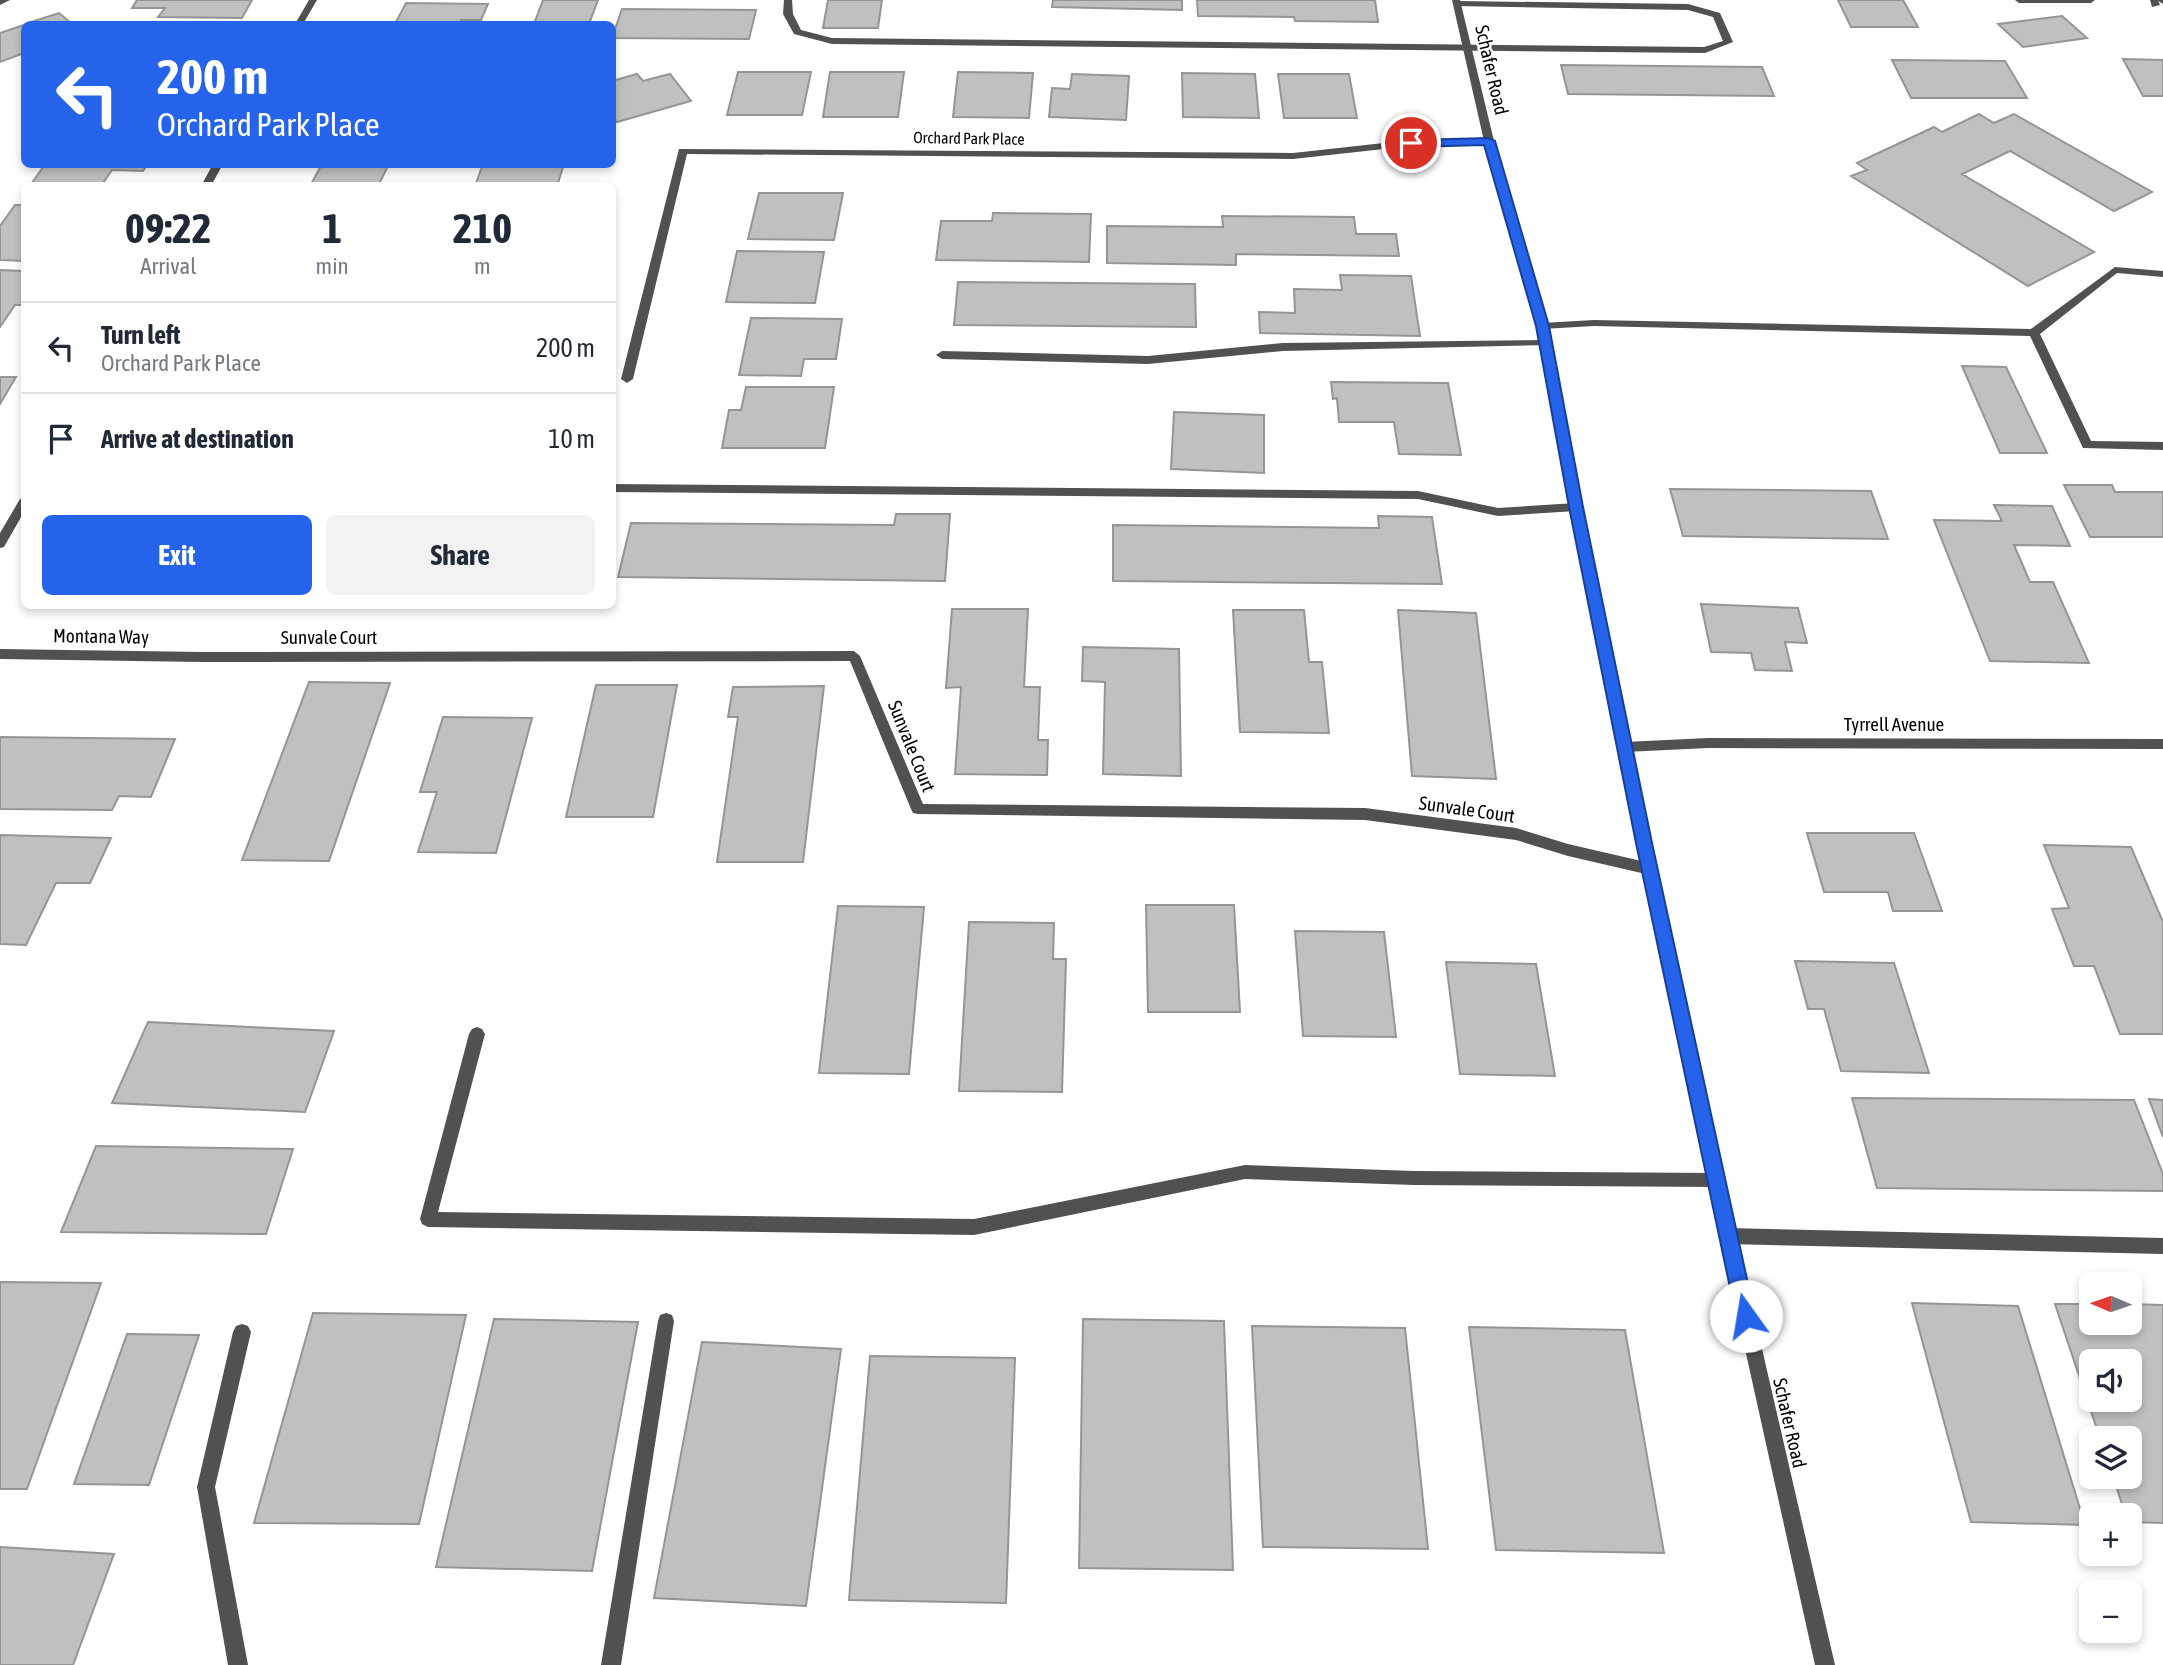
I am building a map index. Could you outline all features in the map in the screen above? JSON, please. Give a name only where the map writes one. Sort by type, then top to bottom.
[{"type":"street","points":[[0,2],[6,0]]},
{"type":"street","points":[[301,21],[313,0]]},
{"type":"street","points":[[788,0],[788,14],[797,32],[832,41],[1704,50],[1728,42],[1717,15],[1688,7],[1456,2]]},
{"type":"street","points":[[2018,0],[2091,0]]},
{"type":"street","name":"Schafer Road","points":[[1456,2],[1489,141],[1546,343],[1576,507],[1650,869],[1728,1236],[1825,1665]]},
{"type":"street","name":"Orchard Park Place","points":[[627,379],[682,151],[1293,156],[1411,143],[1489,141]]},
{"type":"street","points":[[1542,326],[1594,323],[2034,333],[2115,270],[2163,274]]},
{"type":"street","points":[[2034,333],[2087,445],[2163,446]]},
{"type":"street","points":[[942,355],[1148,360],[1283,347],[1546,343]]},
{"type":"street","points":[[616,488],[1418,495],[1498,512],[1576,507]]},
{"type":"street","points":[[0,544],[21,507]]},
{"type":"street","name":"Montana Way","points":[[0,654],[202,657]]},
{"type":"street","name":"Sunvale Court","points":[[202,657],[855,656],[918,809],[1364,814],[1516,834],[1567,850],[1650,869]]},
{"type":"street","name":"Tyrrell Avenue","points":[[1625,747],[1708,743],[2163,744]]},
{"type":"street","points":[[478,1034],[428,1219],[974,1227],[1245,1172],[1414,1178],[1716,1180]]},
{"type":"street","points":[[1728,1236],[2163,1246]]},
{"type":"street","points":[[611,1665],[666,1321]]},
{"type":"street","points":[[239,1665],[206,1487],[242,1332]]},
{"type":"building","points":[[137,0],[252,0],[242,18],[158,17],[165,8],[132,8]]},
{"type":"building","points":[[543,0],[598,0],[590,21],[535,21]]},
{"type":"building","points":[[828,0],[882,0],[878,28],[823,28]]},
{"type":"building","points":[[1053,0],[1182,0],[1182,10],[1052,7]]},
{"type":"building","points":[[1197,0],[1375,0],[1378,22],[1295,21],[1294,17],[1198,16]]},
{"type":"building","points":[[1838,0],[1903,0],[1918,27],[1851,27]]},
{"type":"building","points":[[406,3],[488,4],[481,20],[397,21]]},
{"type":"building","points":[[622,9],[756,10],[749,39],[616,38],[616,26]]},
{"type":"building","points":[[59,13],[68,21],[34,21]]},
{"type":"building","points":[[2062,16],[2087,38],[2023,47],[1998,24]]},
{"type":"building","points":[[21,26],[21,54],[0,62],[0,33]]},
{"type":"building","points":[[2123,59],[2163,60],[2163,96],[2143,96]]},
{"type":"building","points":[[1892,60],[2005,61],[2027,98],[1911,98]]},
{"type":"building","points":[[1561,65],[1762,67],[1774,96],[1568,94]]},
{"type":"building","points":[[738,72],[811,72],[802,115],[727,115]]},
{"type":"building","points":[[830,72],[904,72],[898,117],[823,117]]},
{"type":"building","points":[[958,72],[1033,73],[1029,118],[953,117]]},
{"type":"building","points":[[1182,73],[1255,74],[1259,118],[1183,117]]},
{"type":"building","points":[[637,74],[643,81],[670,74],[691,101],[617,122],[616,80]]},
{"type":"building","points":[[1072,74],[1129,76],[1126,120],[1049,117],[1052,88],[1070,89]]},
{"type":"building","points":[[1278,74],[1349,74],[1357,118],[1284,118]]},
{"type":"building","points":[[1979,114],[1994,123],[2014,114],[2152,192],[2114,211],[2010,151],[1962,174],[2094,252],[2028,286],[1851,176],[1867,170],[1857,163],[1934,127],[1942,132]]},
{"type":"building","points":[[42,168],[145,168],[143,171],[112,170],[104,182],[33,182]]},
{"type":"building","points":[[320,168],[387,168],[380,182],[312,182]]},
{"type":"building","points":[[482,168],[563,168],[558,182],[476,182]]},
{"type":"building","points":[[759,193],[843,193],[834,240],[748,239]]},
{"type":"building","points":[[15,205],[21,205],[21,261],[0,260],[0,226]]},
{"type":"building","points":[[993,213],[1091,214],[1089,262],[936,260],[941,221],[992,221]]},
{"type":"building","points":[[1222,216],[1354,217],[1356,234],[1396,234],[1399,256],[1236,254],[1236,265],[1107,263],[1107,226],[1223,227]]},
{"type":"building","points":[[737,251],[824,252],[815,303],[726,302]]},
{"type":"building","points":[[0,270],[21,271],[21,305],[15,305],[0,327]]},
{"type":"building","points":[[1340,275],[1411,276],[1420,336],[1260,333],[1259,312],[1295,313],[1294,289],[1342,290]]},
{"type":"building","points":[[958,282],[1195,284],[1196,327],[954,325]]},
{"type":"building","points":[[751,318],[842,319],[836,359],[804,359],[801,376],[739,375]]},
{"type":"building","points":[[1962,366],[2006,367],[2047,453],[2000,453]]},
{"type":"building","points":[[0,377],[16,377],[0,404]]},
{"type":"building","points":[[1331,382],[1448,383],[1461,455],[1399,454],[1394,422],[1339,422],[1337,398],[1333,399]]},
{"type":"building","points":[[746,387],[834,387],[825,448],[722,448],[729,410],[741,410]]},
{"type":"building","points":[[1174,412],[1264,415],[1264,473],[1171,469]]},
{"type":"building","points":[[2064,485],[2112,485],[2115,492],[2163,492],[2163,537],[2090,537]]},
{"type":"building","points":[[1670,489],[1871,491],[1888,539],[1683,536]]},
{"type":"building","points":[[1994,505],[2052,506],[2070,546],[2014,545],[2030,582],[2053,582],[2089,663],[1990,661],[1934,520],[2002,521]]},
{"type":"building","points":[[896,514],[950,514],[945,581],[618,577],[631,523],[894,525]]},
{"type":"building","points":[[1378,516],[1432,517],[1442,584],[1113,581],[1113,525],[1379,528]]},
{"type":"building","points":[[1701,604],[1798,608],[1807,643],[1785,642],[1792,671],[1755,670],[1751,653],[1711,652]]},
{"type":"building","points":[[952,609],[1028,609],[1024,687],[1040,687],[1038,740],[1048,740],[1047,775],[955,774],[961,687],[946,688]]},
{"type":"building","points":[[1233,610],[1304,610],[1309,662],[1322,662],[1329,733],[1240,732]]},
{"type":"building","points":[[1398,610],[1476,613],[1496,779],[1412,776]]},
{"type":"building","points":[[1083,647],[1179,649],[1181,776],[1103,774],[1105,682],[1082,681]]},
{"type":"building","points":[[309,682],[390,683],[329,861],[242,860]]},
{"type":"building","points":[[596,685],[677,685],[653,817],[566,817]]},
{"type":"building","points":[[824,686],[803,862],[717,862],[738,717],[728,717],[733,687]]},
{"type":"building","points":[[443,717],[532,718],[496,853],[418,852],[437,792],[420,792]]},
{"type":"building","points":[[0,737],[175,739],[151,797],[119,796],[112,810],[0,809]]},
{"type":"building","points":[[1807,833],[1914,833],[1942,911],[1893,911],[1888,892],[1824,892]]},
{"type":"building","points":[[0,835],[111,838],[90,883],[56,883],[26,945],[0,944]]},
{"type":"building","points":[[2044,845],[2131,847],[2163,922],[2163,1034],[2120,1034],[2094,966],[2074,966],[2052,909],[2069,908]]},
{"type":"building","points":[[1146,905],[1234,905],[1240,1012],[1148,1012]]},
{"type":"building","points":[[838,906],[924,907],[909,1074],[819,1073]]},
{"type":"building","points":[[969,922],[1054,923],[1053,959],[1066,959],[1062,1092],[959,1091]]},
{"type":"building","points":[[1295,931],[1384,932],[1396,1037],[1303,1036]]},
{"type":"building","points":[[1795,961],[1894,963],[1929,1073],[1841,1071],[1824,1009],[1808,1009]]},
{"type":"building","points":[[1446,962],[1536,964],[1555,1076],[1460,1074]]},
{"type":"building","points":[[148,1022],[334,1031],[305,1112],[112,1103]]},
{"type":"building","points":[[1852,1098],[2134,1100],[2163,1174],[2163,1191],[1877,1188]]},
{"type":"building","points":[[2149,1099],[2163,1100],[2163,1137]]},
{"type":"building","points":[[96,1146],[293,1149],[266,1234],[61,1232]]},
{"type":"building","points":[[0,1282],[101,1283],[27,1489],[0,1489]]},
{"type":"building","points":[[1912,1303],[2018,1306],[2079,1505],[2079,1525],[1971,1522]]},
{"type":"building","points":[[2055,1304],[2079,1304],[2079,1335],[2142,1335],[2142,1304],[2163,1305],[2163,1523],[2142,1522],[2142,1503],[2122,1503],[2117,1489],[2142,1489],[2142,1426],[2096,1426],[2091,1412],[2142,1412],[2142,1349],[2079,1349],[2079,1375]]},
{"type":"building","points":[[313,1313],[466,1315],[419,1524],[254,1523]]},
{"type":"building","points":[[494,1319],[638,1322],[592,1571],[436,1567]]},
{"type":"building","points":[[1083,1319],[1224,1321],[1233,1570],[1079,1568]]},
{"type":"building","points":[[1252,1326],[1405,1328],[1428,1549],[1263,1547]]},
{"type":"building","points":[[1469,1327],[1625,1330],[1664,1553],[1496,1550]]},
{"type":"building","points":[[127,1334],[199,1335],[149,1485],[74,1484]]},
{"type":"building","points":[[702,1342],[841,1349],[806,1606],[654,1598]]},
{"type":"building","points":[[870,1356],[1015,1358],[1006,1603],[849,1600]]},
{"type":"building","points":[[0,1547],[114,1554],[73,1665],[0,1665]]},
{"type":"route","points":[[1411,143],[1489,141],[1535,300],[1644,843],[1746,1316]]}]
